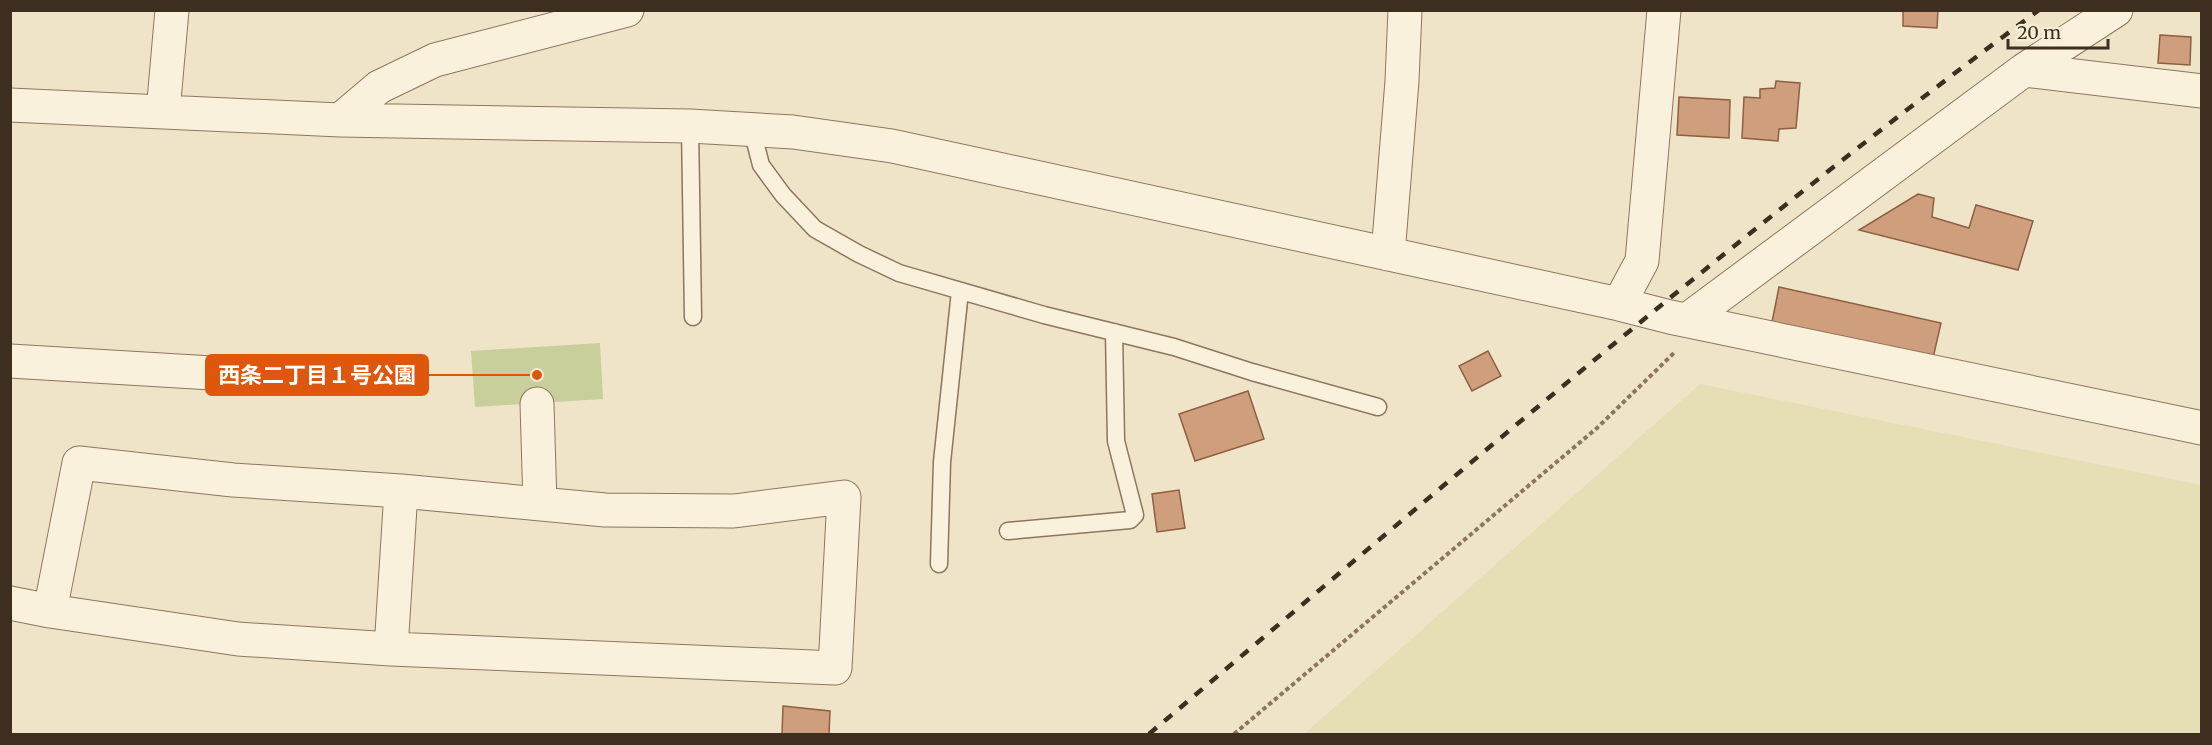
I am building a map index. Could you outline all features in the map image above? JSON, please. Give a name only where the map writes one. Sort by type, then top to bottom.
[{"type":"street","points":[[163,112],[172,10]]},
{"type":"street","points":[[340,120],[379,87],[435,60],[627,10]]},
{"type":"street","points":[[1388,254],[1406,10]]},
{"type":"street","points":[[1619,304],[1642,261],[1664,10]]},
{"type":"street","points":[[1693,321],[2024,70],[2116,10]]},
{"type":"street","points":[[2024,70],[2202,91]]},
{"type":"street","points":[[10,105],[340,120],[690,126],[794,132],[892,146],[1693,321],[2202,428]]},
{"type":"street","points":[[10,361],[212,373]]},
{"type":"street","points":[[537,404],[540,504]]},
{"type":"street","points":[[10,603],[50,612],[238,639],[391,649],[835,668],[844,497],[734,511],[605,510],[401,491],[232,480],[79,463],[50,612]]},
{"type":"street","points":[[391,649],[401,491]]},
{"type":"lane","points":[[690,126],[693,316]]},
{"type":"lane","points":[[752,130],[761,165],[783,195],[815,229],[899,273],[1044,315],[1174,347],[1252,372],[1378,407]]},
{"type":"lane","points":[[939,564],[942,462],[960,291]]},
{"type":"lane","points":[[1008,531],[1130,520],[1135,515],[1116,441],[1114,332]]},
{"type":"path","points":[[1234,735],[1597,428],[1675,351],[1693,321]]},
{"type":"shaded area","points":[[1700,384],[2201,485],[2201,734],[1304,734]]},
{"type":"green space","points":[[600,343],[603,399],[475,407],[471,351]]},
{"type":"building","points":[[1903,10],[1938,10],[1937,28],[1903,26]]},
{"type":"building","points":[[2160,35],[2191,37],[2190,65],[2158,63]]},
{"type":"building","points":[[1776,81],[1800,83],[1796,128],[1779,129],[1778,141],[1742,138],[1744,97],[1760,98],[1760,89],[1775,88]]},
{"type":"building","points":[[1679,97],[1730,100],[1729,138],[1677,135]]},
{"type":"building","points":[[1918,194],[1934,198],[1932,217],[1969,228],[1976,205],[2033,221],[2018,270],[1859,230]]},
{"type":"building","points":[[1779,287],[1941,323],[1933,358],[1772,322]]},
{"type":"building","points":[[1488,351],[1501,376],[1472,391],[1459,366]]},
{"type":"building","points":[[1248,391],[1264,439],[1195,461],[1179,414]]},
{"type":"building","points":[[1179,490],[1185,528],[1157,532],[1152,494]]},
{"type":"building","points":[[783,706],[830,711],[829,734],[782,734]]},
{"type":"railway","points":[[1149,734],[1699,274],[1924,96],[2039,10]]},
{"type":"place","name":"西条二丁目１号公園","points":[[537,375]]}]
